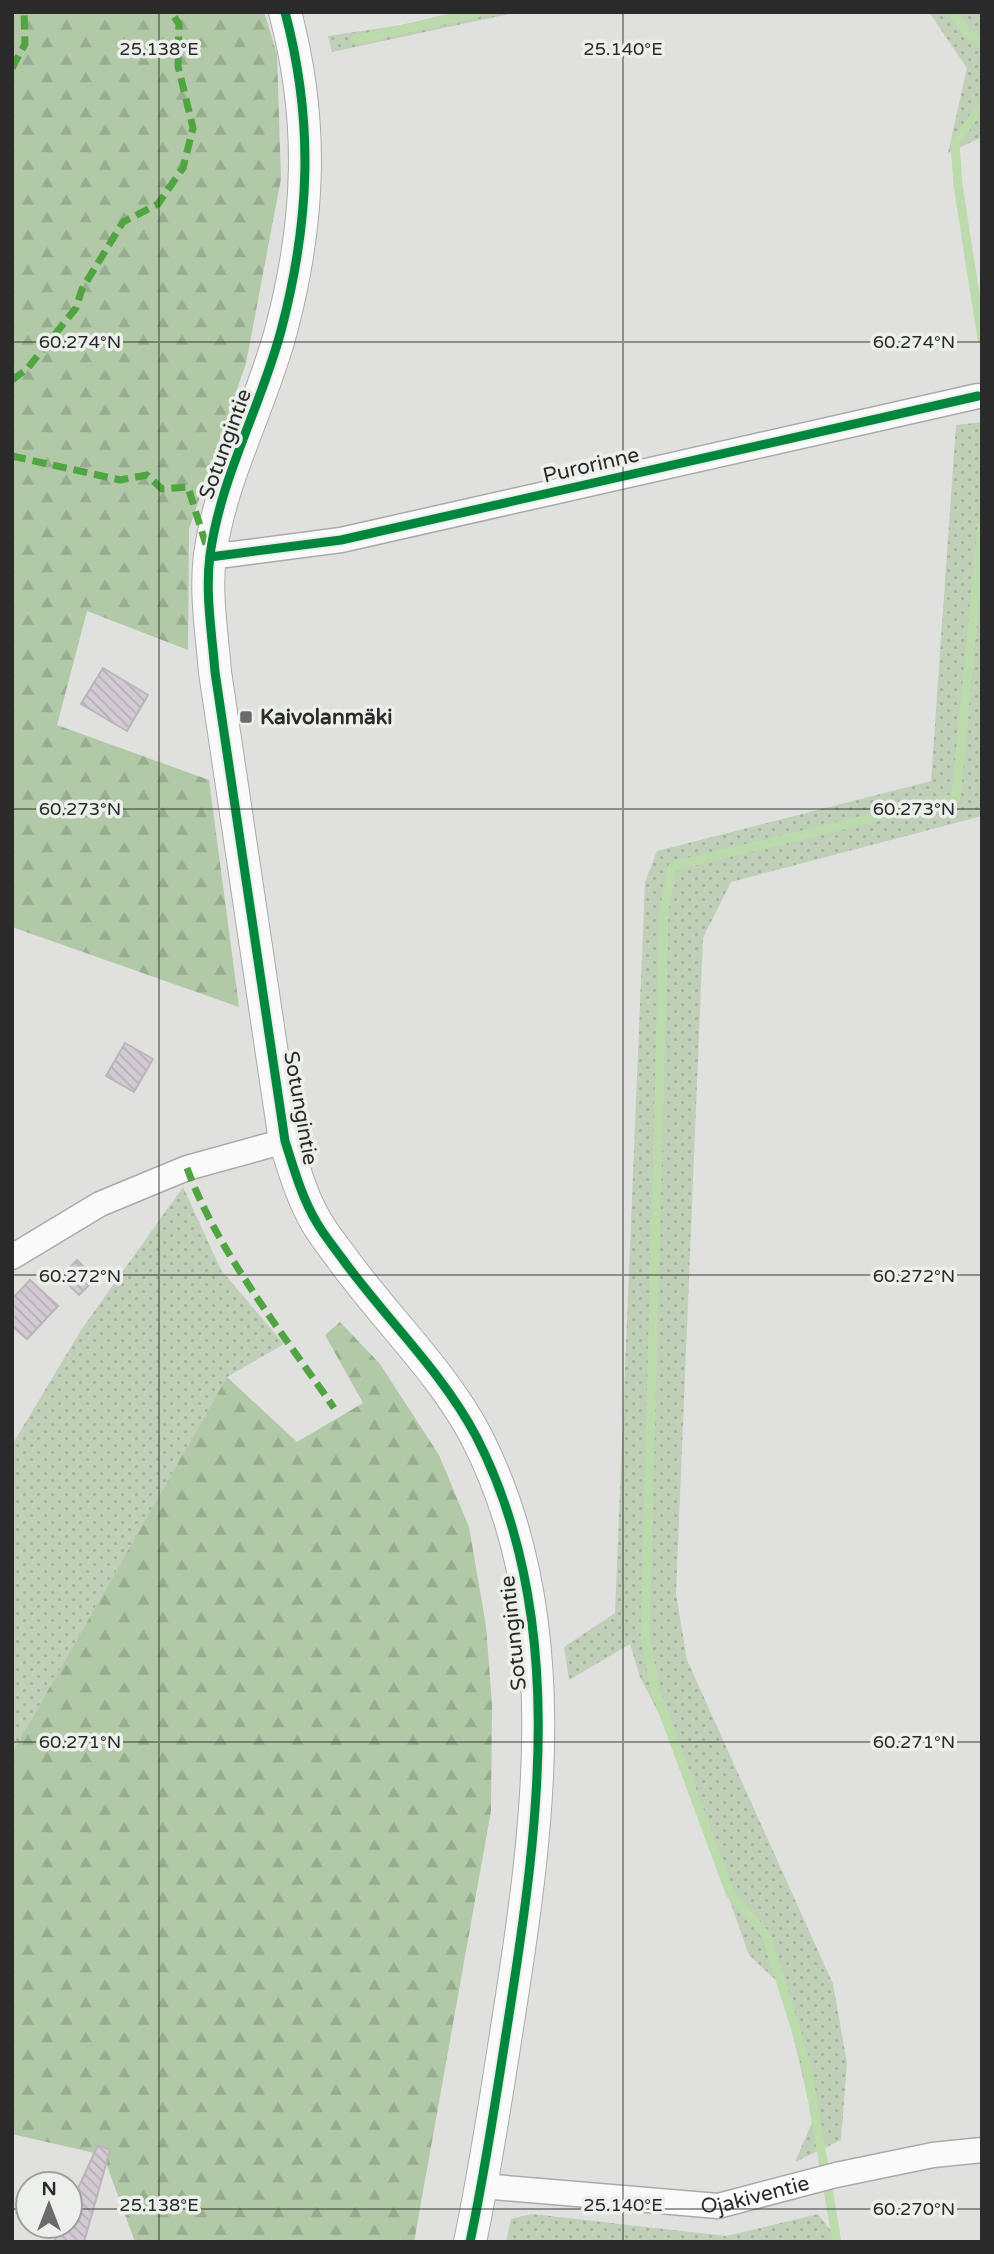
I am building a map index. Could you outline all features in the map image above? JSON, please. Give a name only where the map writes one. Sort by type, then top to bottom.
[{"type":"street","name":"Sotungintie","points":[[285,12],[303,103],[306,156],[298,246],[282,328],[267,377],[231,468],[219,511],[210,557],[209,609],[215,672],[285,1141],[296,1178],[317,1224],[351,1271],[444,1385],[475,1435],[512,1524],[523,1565],[537,1667],[537,1765],[522,1930],[482,2186],[470,2242]]},
{"type":"street","name":"Purorinne","points":[[210,557],[341,540],[978,396]]},
{"type":"street","points":[[12,1257],[100,1204],[187,1168],[285,1141]]},
{"type":"street","name":"Ojakiventie","points":[[482,2186],[718,2206],[836,2175],[933,2155],[982,2150]]},
{"type":"green space","points":[[12,12],[264,12],[277,54],[281,179],[246,363],[189,529],[188,650],[87,611],[57,725],[209,780],[239,1007],[12,927]]},
{"type":"green space","points":[[456,12],[518,12],[332,52],[328,36],[402,25]]},
{"type":"green space","points":[[929,12],[982,12],[982,137],[948,153],[967,68]]},
{"type":"green space","points":[[982,422],[982,816],[731,882],[703,938],[676,1594],[687,1660],[833,1984],[847,2063],[841,2140],[795,2162],[813,2120],[781,1985],[749,1955],[674,1743],[640,1677],[630,1644],[569,1680],[564,1647],[615,1613],[645,882],[657,851],[931,781],[956,425]]},
{"type":"green space","points":[[183,1187],[221,1270],[284,1344],[227,1377],[12,1753],[12,1445],[81,1330]]},
{"type":"green space","points":[[340,1322],[380,1364],[439,1455],[469,1527],[486,1626],[492,1704],[491,1811],[414,2242],[135,2242],[103,2155],[12,2134],[12,1753],[227,1377],[297,1442],[363,1403],[325,1335]]},
{"type":"green space","points":[[532,2214],[726,2236],[818,2214],[840,2242],[506,2242],[511,2219]]},
{"type":"building","points":[[103,668],[148,695],[127,731],[81,704]]},
{"type":"building","points":[[125,1043],[153,1059],[134,1092],[106,1076]]},
{"type":"building","points":[[77,1260],[95,1279],[79,1295],[61,1277]]},
{"type":"building","points":[[30,1280],[58,1306],[27,1339],[12,1326],[12,1299]]},
{"type":"building","points":[[98,2145],[110,2150],[84,2242],[54,2242],[84,2240],[84,2176]]},
{"type":"waterway","points":[[355,40],[480,12]]},
{"type":"waterway","points":[[952,12],[966,32],[982,45]]},
{"type":"waterway","points":[[982,105],[955,143],[958,185],[982,339]]},
{"type":"waterway","points":[[837,2242],[806,2062],[766,1935],[730,1893],[655,1690],[645,1634],[664,910],[673,866],[956,798],[982,524]]},
{"type":"marked path","points":[[12,68],[25,44],[24,12]]},
{"type":"marked path","points":[[12,380],[27,369],[76,308],[82,289],[123,222],[158,204],[183,168],[193,128],[178,66],[179,24],[171,12]]},
{"type":"marked path","points":[[12,456],[120,480],[147,475],[162,489],[188,487],[207,548]]},
{"type":"marked path","points":[[187,1168],[200,1199],[234,1261],[334,1408]]},
{"type":"cycle path","points":[[285,12],[301,92],[305,170],[303,209],[291,287],[274,356],[232,468],[215,525],[208,584],[210,614],[215,672],[285,1141],[295,1173],[307,1204],[323,1232],[429,1366],[476,1436],[505,1504],[524,1575],[535,1648],[538,1721],[536,1795],[520,1943],[470,2242]]},
{"type":"cycle path","points":[[210,557],[341,540],[978,396]]},
{"type":"place","name":"Kaivolanmäki","points":[[246,717]]}]
